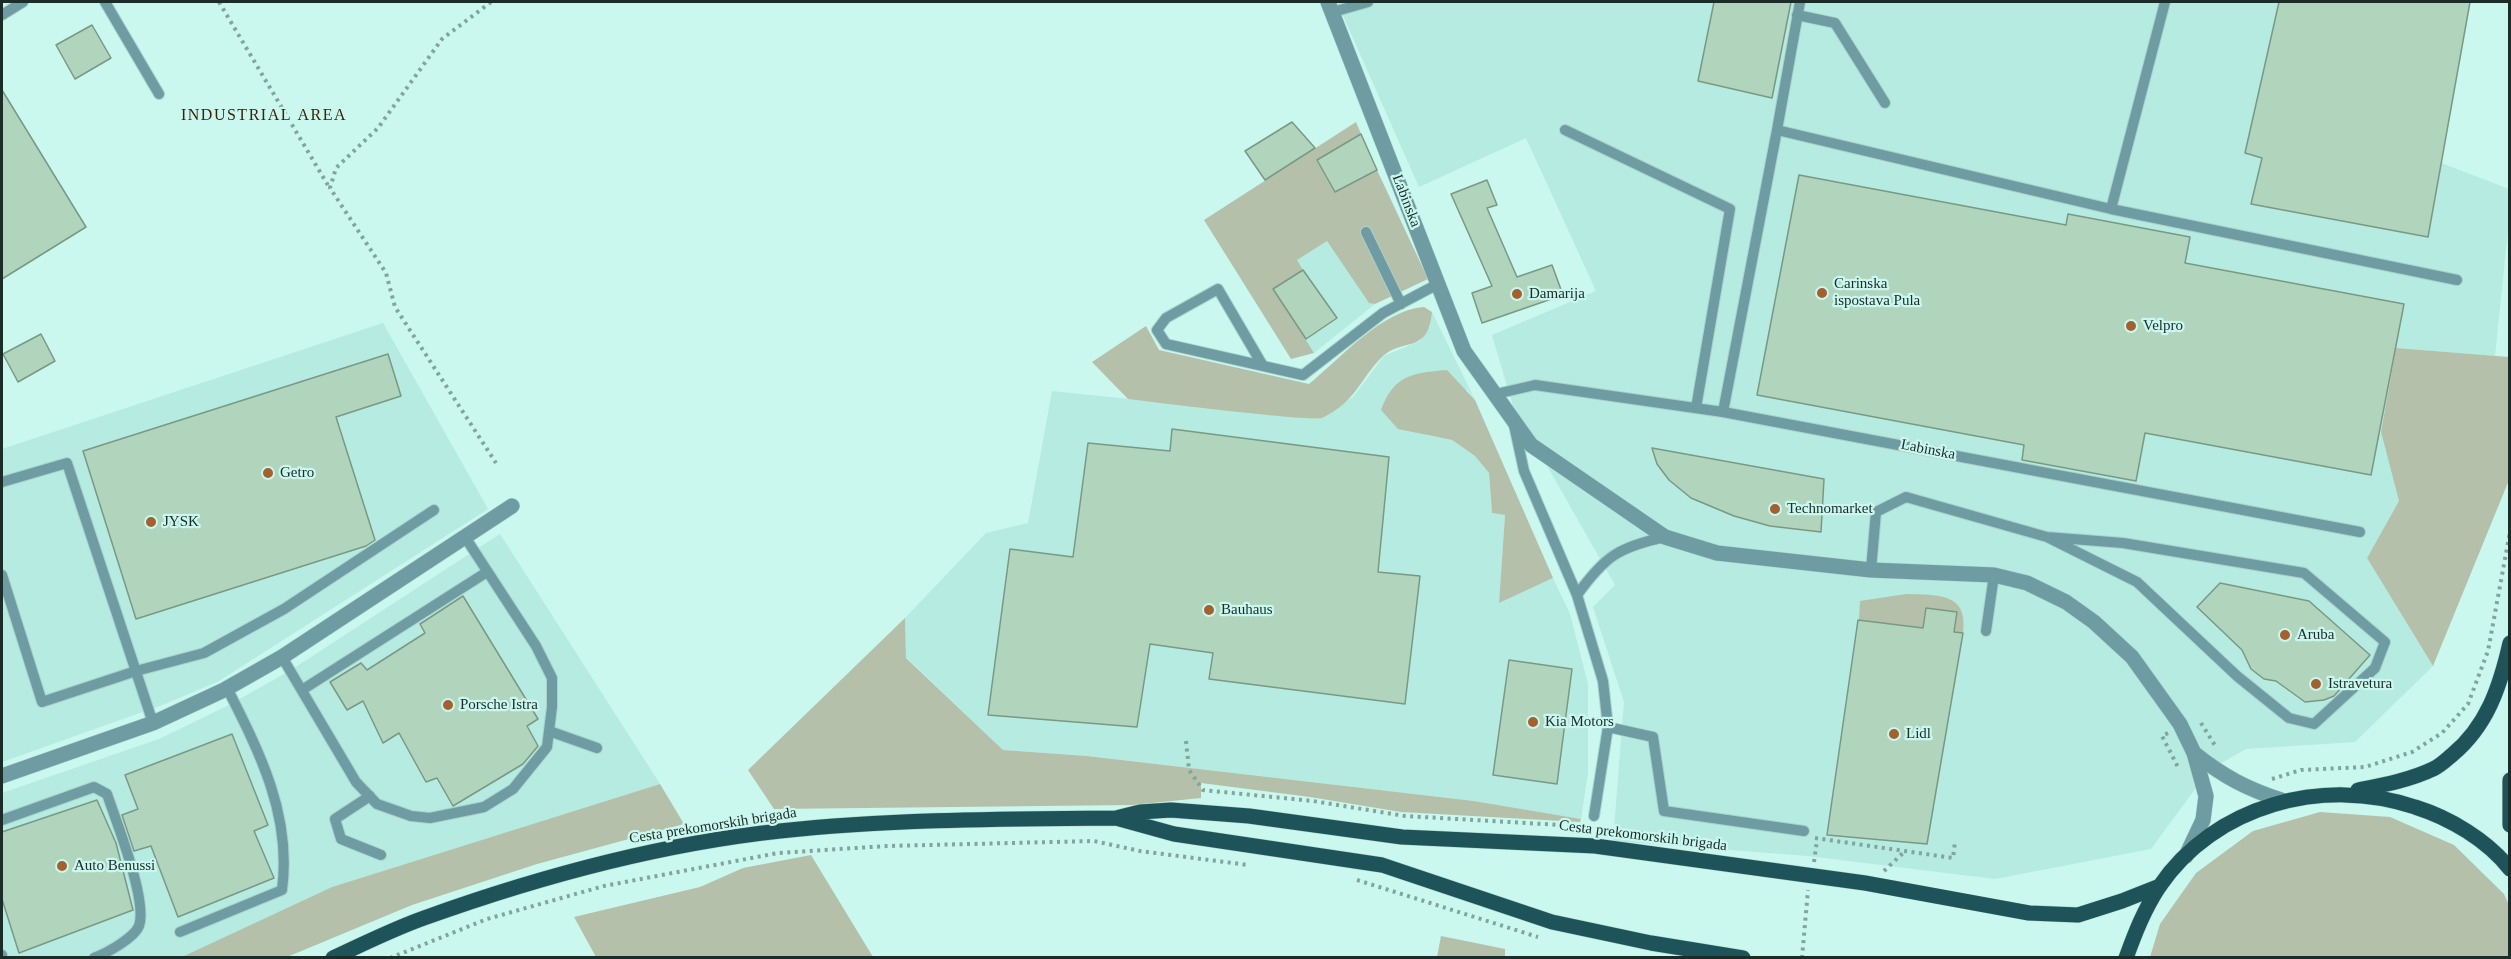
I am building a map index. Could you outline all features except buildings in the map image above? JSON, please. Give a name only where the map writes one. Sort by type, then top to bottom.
[{"type":"main road","points":[[2126,957],[2138,923],[2160,886],[2186,856],[2215,832],[2248,813],[2284,801],[2345,793],[2393,783],[2435,768],[2461,747],[2484,719],[2498,690],[2510,643]]},
{"type":"main road","points":[[2510,780],[2510,825]]},
{"type":"main road","points":[[2345,793],[2391,798],[2434,813],[2473,836],[2510,869]]},
{"type":"main road","name":"Cesta prekomorskih brigada","points":[[1116,819],[1140,812],[1171,810],[1249,816],[1402,837],[1595,846],[1812,869],[1865,883],[2029,913],[2078,915],[2122,902],[2160,886]]},
{"type":"main road","name":"Cesta prekomorskih brigada","points":[[333,957],[423,918],[546,880],[657,851],[779,831],[925,820],[1116,819],[1174,834],[1382,865],[1552,922],[1651,943],[1743,957]]},
{"type":"street","name":"Labinska","points":[[1330,7],[1464,351],[1531,445],[1665,537],[1717,553],[1871,570],[1995,576],[2027,583],[2066,602],[2094,622],[2138,666],[2180,724],[2194,753],[2206,796],[2203,820],[2186,856]]},
{"type":"street","points":[[2,776],[153,723],[227,688],[282,657],[512,506]]},
{"type":"street","name":"Labinska","points":[[2194,753],[2219,773],[2248,790],[2284,801]]},
{"type":"lane","points":[[2,15],[23,2]]},
{"type":"lane","points":[[105,2],[159,93]]},
{"type":"lane","points":[[1330,7],[1368,2]]},
{"type":"lane","points":[[1723,412],[1800,2]]},
{"type":"lane","points":[[2111,209],[2165,2]]},
{"type":"lane","points":[[1797,15],[1835,23],[1885,103]]},
{"type":"lane","points":[[1565,130],[1730,209],[1696,408]]},
{"type":"lane","points":[[1777,130],[2111,209],[2457,280]]},
{"type":"lane","points":[[1366,232],[1401,304]]},
{"type":"lane","points":[[1263,366],[1218,289],[1166,318],[1157,330],[1166,344],[1263,366],[1303,375],[1383,313],[1438,284]]},
{"type":"lane","name":"Labinska","points":[[1496,394],[1535,385],[1723,412],[2360,532]]},
{"type":"lane","points":[[1513,420],[1524,471],[1578,595],[1603,681],[1608,727],[1594,816]]},
{"type":"lane","points":[[2,482],[67,463],[153,723]]},
{"type":"lane","points":[[1871,570],[1876,512],[1906,497],[2047,537],[2126,575],[2143,586],[2237,676],[2289,718],[2314,724],[2375,668],[2385,642],[2304,573],[2123,543],[2047,537]]},
{"type":"lane","points":[[2,575],[42,702],[136,671],[204,653],[284,609],[434,510]]},
{"type":"lane","points":[[282,657],[356,782],[377,804],[411,816],[430,818],[484,807],[513,789],[547,747],[552,707],[552,678],[536,646],[465,537]]},
{"type":"lane","points":[[1578,595],[1596,570],[1629,544],[1665,537]]},
{"type":"lane","points":[[302,690],[487,572]]},
{"type":"lane","points":[[1986,631],[1995,576]]},
{"type":"lane","points":[[180,932],[282,890],[286,861],[279,807],[262,756],[227,688]]},
{"type":"lane","points":[[1608,727],[1653,737],[1664,811],[1804,831]]},
{"type":"lane","points":[[549,731],[597,748]]},
{"type":"lane","points":[[2,820],[94,787],[107,794],[135,879],[141,914],[139,928],[110,952],[94,957]]},
{"type":"lane","points":[[370,796],[335,819],[340,839],[381,855]]},
{"type":"path","points":[[219,2],[330,188],[386,273],[395,307],[496,463]]},
{"type":"path","points":[[330,188],[336,168],[378,128],[442,39],[491,2]]},
{"type":"path","points":[[2262,777],[2271,779],[2301,770],[2365,766],[2412,752],[2442,733],[2468,704],[2488,651],[2510,532]]},
{"type":"path","points":[[2195,714],[2222,756]]},
{"type":"path","points":[[2163,736],[2184,779]]},
{"type":"path","points":[[1186,741],[1189,770],[1203,790],[1313,801],[1405,816],[1587,827]]},
{"type":"path","points":[[1611,829],[1681,839]]},
{"type":"path","points":[[1804,831],[1817,840],[1953,858],[1955,842]]},
{"type":"path","points":[[1802,957],[1817,840]]},
{"type":"path","points":[[390,957],[487,919],[594,889],[778,854],[898,846],[1094,841],[1140,851],[1257,866]]},
{"type":"path","points":[[1884,871],[1904,852]]},
{"type":"path","points":[[1812,869],[1826,864]]},
{"type":"path","points":[[1872,870],[1895,873]]},
{"type":"path","points":[[1346,878],[1549,940]]},
{"type":"shaded area","points":[[1337,2],[2470,2],[2441,163],[2509,189],[2509,221],[2495,356],[2396,348],[2381,432],[2399,501],[2367,558],[2433,666],[2355,742],[2246,749],[2209,770],[2151,849],[1995,879],[1808,856],[1613,841],[1624,702],[1593,607],[1615,585],[1513,406],[1492,335],[1596,291],[1526,138],[1419,187]]},
{"type":"shaded area","points":[[1356,122],[1361,134],[1317,161],[1335,192],[1377,170],[1428,279],[1375,304],[1369,303],[1327,241],[1297,260],[1303,270],[1274,289],[1314,353],[1291,359],[1204,220]]},
{"type":"shaded area","points":[[1327,241],[1369,302],[1375,304],[1314,353],[1273,289],[1303,270],[1296,260]]},
{"type":"shaded area","points":[[1424,307],[1432,312],[1430,325],[1420,340],[1390,351],[1382,357],[1343,405],[1322,418],[1263,415],[1128,399],[1092,362],[1146,326],[1159,350],[1309,384],[1378,326],[1408,310]]},
{"type":"shaded area","points":[[1432,312],[1475,400],[1467,389],[1425,435],[1452,440],[1475,456],[1489,473],[1492,513],[1505,515],[1499,603],[1553,578],[1570,614],[1588,684],[1588,772],[1581,819],[1474,801],[1087,756],[1003,750],[906,657],[905,618],[986,533],[1028,523],[1052,391],[1320,419],[1353,397],[1384,356],[1420,341],[1430,326]]},
{"type":"shaded area","points":[[383,323],[488,509],[219,681],[165,704],[2,762],[2,449]]},
{"type":"shaded area","points":[[2396,348],[2509,357],[2509,480],[2433,666],[2367,558],[2399,501],[2381,432]]},
{"type":"shaded area","points":[[1447,370],[1475,400],[1553,578],[1499,603],[1505,515],[1492,513],[1489,473],[1475,456],[1452,440],[1398,429],[1381,410],[1392,389],[1406,378]]},
{"type":"shaded area","points":[[500,534],[660,784],[332,887],[182,958],[2,957],[2,793],[159,739],[231,704],[291,670]]},
{"type":"shaded area","points":[[1906,594],[1939,596],[1956,603],[1964,620],[1963,633],[1859,620],[1860,601]]},
{"type":"shaded area","points":[[905,618],[906,658],[1003,750],[1087,756],[1474,801],[1581,819],[1580,822],[1401,812],[1201,783],[1201,798],[1132,805],[774,809],[748,770]]},
{"type":"shaded area","points":[[660,784],[684,824],[537,864],[412,905],[287,957],[182,957],[332,887]]},
{"type":"shaded area","points":[[2320,812],[2390,817],[2454,845],[2504,894],[2509,905],[2509,957],[2150,957],[2160,924],[2196,873],[2253,831]]},
{"type":"shaded area","points":[[811,855],[873,957],[596,957],[574,917],[700,887],[743,868]]},
{"type":"shaded area","points":[[1441,936],[1505,949],[1505,957],[1437,957]]},
{"type":"place","name":"Carinska ispostava Pula","points":[[1822,293]]},
{"type":"place","name":"Damarija","points":[[1517,294]]},
{"type":"place","name":"Velpro","points":[[2131,326]]},
{"type":"place","name":"Getro","points":[[268,473]]},
{"type":"place","name":"Technomarket","points":[[1775,509]]},
{"type":"place","name":"JYSK","points":[[151,522]]},
{"type":"place","name":"Bauhaus","points":[[1209,610]]},
{"type":"place","name":"Aruba","points":[[2285,635]]},
{"type":"place","name":"Istravetura","points":[[2316,684]]},
{"type":"place","name":"Porsche Istra","points":[[448,705]]},
{"type":"place","name":"Kia Motors","points":[[1533,722]]},
{"type":"place","name":"Lidl","points":[[1894,734]]},
{"type":"place","name":"Auto Benussi","points":[[62,866]]},
{"type":"district","name":"INDUSTRIAL AREA","points":[[264,116]]}]
